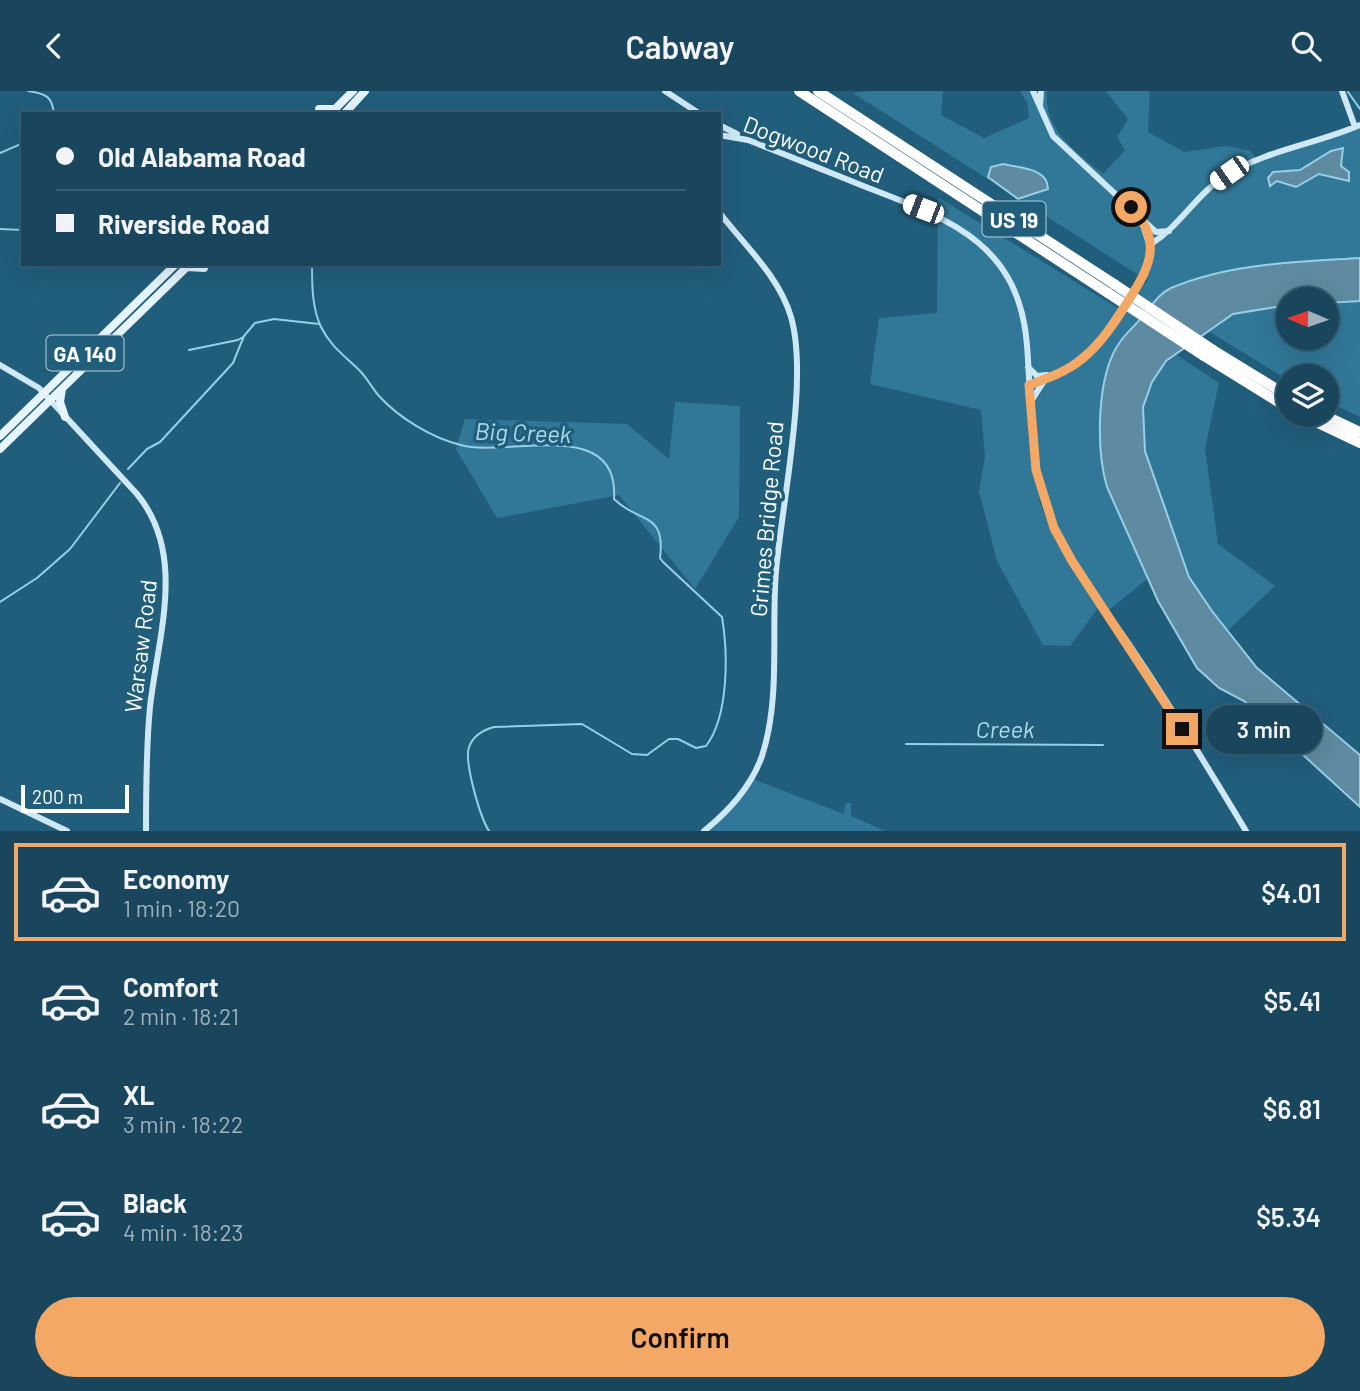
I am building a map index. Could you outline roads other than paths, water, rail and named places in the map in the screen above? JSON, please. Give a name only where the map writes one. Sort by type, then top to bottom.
[{"type":"highway","name":"US 19","points":[[799,91],[1111,289],[1276,400]]},
{"type":"highway","name":"US 19","points":[[818,91],[1111,289]]},
{"type":"highway","name":"US 19","points":[[1209,353],[1276,389]]},
{"type":"highway","points":[[1339,422],[1360,432]]},
{"type":"highway","points":[[1326,427],[1360,443]]},
{"type":"main road","points":[[319,109],[333,111],[353,91]]},
{"type":"main road","points":[[346,112],[365,91]]},
{"type":"main road","name":"GA 140","points":[[0,449],[174,266]]},
{"type":"main road","name":"GA 140","points":[[0,436],[62,388],[187,266]]},
{"type":"main road","points":[[193,266],[204,268]]},
{"type":"main road","points":[[62,388],[60,402],[65,417]]},
{"type":"street","points":[[665,91],[697,112]]},
{"type":"street","points":[[1033,91],[1055,139],[1155,231],[1171,231]]},
{"type":"street","points":[[1040,108],[1041,91]]},
{"type":"street","points":[[1151,244],[1171,231],[1199,197],[1229,173],[1358,126],[1342,91]]},
{"type":"street","points":[[721,126],[751,141]]},
{"type":"street","name":"Dogwood Road","points":[[721,135],[751,141],[936,215],[970,234],[998,262],[1016,295],[1025,326],[1038,480],[1060,540],[1160,691],[1246,831]]},
{"type":"street","name":"Grimes Bridge Road","points":[[704,831],[743,792],[758,766],[767,737],[776,573],[791,435],[795,361],[793,328],[784,299],[721,215]]},
{"type":"street","points":[[1029,385],[1063,372],[1093,349],[1111,327],[1146,272],[1151,244],[1141,218]]},
{"type":"street","name":"Warsaw Road","points":[[0,365],[47,397],[145,503],[163,542],[167,585],[150,710],[146,831]]},
{"type":"street","points":[[1028,367],[1038,376],[1063,372]]},
{"type":"street","points":[[1030,406],[1036,390],[1047,379]]},
{"type":"street","points":[[0,799],[67,831]]},
{"type":"waterway","name":"Big Creek","points":[[28,91],[47,97],[53,112]]},
{"type":"waterway","points":[[1348,92],[1360,109]]},
{"type":"waterway","name":"Big Creek","points":[[0,153],[21,144]]},
{"type":"waterway","name":"Big Creek","points":[[0,229],[21,230]]},
{"type":"waterway","name":"Big Creek","points":[[312,266],[314,304],[321,327],[334,346],[363,374],[387,404],[428,432],[461,445],[480,448],[556,445],[580,448],[599,457],[611,473],[614,499],[655,525],[661,543],[660,558],[722,617],[726,666],[723,701],[714,733],[706,746],[696,748],[678,739],[669,739],[647,755],[632,754],[582,724],[490,728],[473,740],[468,754],[474,789],[489,831]]},
{"type":"waterway","points":[[128,469],[147,449],[160,442],[233,363],[244,336],[255,323],[274,319],[319,324]]},
{"type":"waterway","points":[[189,350],[243,337]]},
{"type":"waterway","points":[[0,602],[37,578],[70,549],[120,483]]},
{"type":"waterway","name":"Creek","points":[[906,744],[1103,745]]}]
